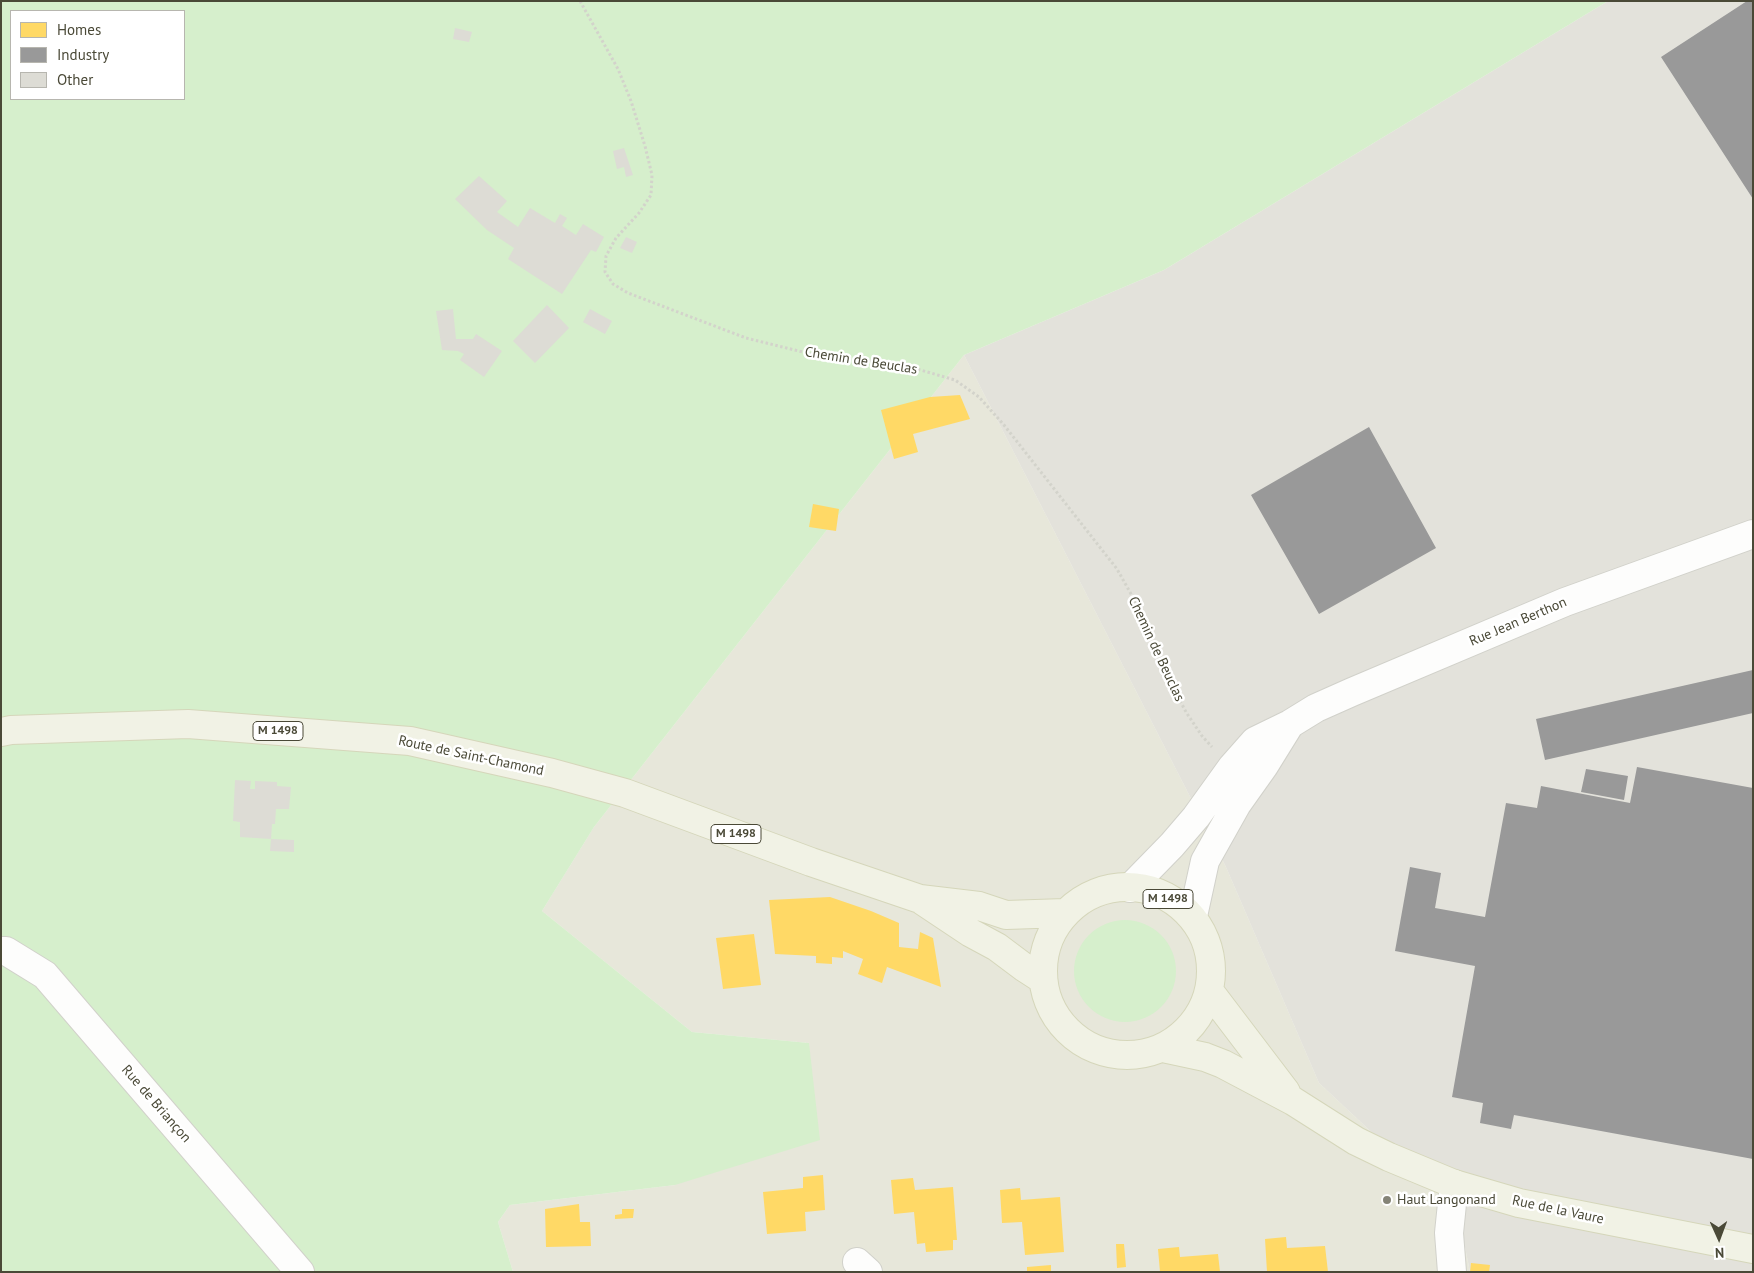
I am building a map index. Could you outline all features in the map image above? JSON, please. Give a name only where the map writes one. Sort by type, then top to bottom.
[{"type":"main road","name":"Route de Saint-Chamond","points":[[1,732],[10,730],[188,724],[410,741],[552,773],[625,792],[811,862],[920,899]]},
{"type":"main road","name":"M 1498","points":[[1130,888],[1162,894],[1193,916],[1206,935],[1211,952],[1213,972],[1210,992],[1200,1013],[1186,1030],[1163,1048],[1139,1055],[1114,1053],[1093,1048],[1058,1022],[1042,979],[998,947],[971,933],[920,899],[979,906],[1006,915],[1065,912],[1105,891],[1130,888]]},
{"type":"main road","points":[[1042,979],[1042,960],[1053,931],[1065,912]]},
{"type":"main road","name":"M 1498","points":[[1210,992],[1293,1101]]},
{"type":"main road","name":"M 1498","points":[[1163,1048],[1205,1057],[1223,1064],[1293,1101]]},
{"type":"main road","name":"Rue de la Vaure","points":[[1293,1101],[1364,1145],[1454,1184],[1519,1203],[1753,1249]]},
{"type":"street","name":"Rue Jean Berthon","points":[[1130,888],[1172,846],[1196,817],[1232,767],[1255,741],[1290,724],[1316,708],[1565,602],[1753,534]]},
{"type":"street","points":[[1193,916],[1205,861],[1237,804],[1264,766],[1290,724]]},
{"type":"street","name":"Rue de Briançon","points":[[1,951],[6,951],[45,974],[300,1272]]},
{"type":"street","points":[[1452,1272],[1449,1233],[1454,1184]]},
{"type":"path","name":"Chemin de Beuclas","points":[[580,1],[618,69],[631,101],[652,175],[650,195],[639,213],[616,238],[606,256],[605,272],[613,284],[628,293],[746,338],[827,358],[869,361],[917,369],[955,380],[979,397],[1117,569],[1140,610],[1169,680],[1186,712],[1202,736],[1232,767]]},
{"type":"shaded area","points":[[1608,1],[1753,1],[1753,1272],[1470,1272],[1458,1213],[1319,1083],[1226,867],[964,355],[1164,270]]},
{"type":"shaded area","points":[[964,355],[1226,867],[1319,1083],[1458,1213],[1470,1272],[513,1272],[498,1222],[510,1205],[675,1185],[809,1043],[692,1032],[542,911],[594,827]]},
{"type":"green space","points":[[1,1],[1608,1],[1164,270],[964,355],[594,827],[542,911],[692,1032],[809,1043],[820,1140],[675,1185],[510,1205],[498,1222],[513,1272],[1,1272]]},
{"type":"green space","points":[[1125,920],[1145,924],[1161,935],[1172,951],[1176,971],[1172,991],[1161,1007],[1145,1018],[1125,1022],[1105,1018],[1089,1007],[1078,991],[1074,971],[1078,951],[1089,935],[1105,924]]},
{"type":"building: Homes","points":[[960,395],[970,419],[913,434],[918,452],[894,459],[881,410],[930,397]]},
{"type":"building: Homes","points":[[813,504],[839,509],[836,531],[809,527]]},
{"type":"building: Homes","points":[[830,897],[899,923],[899,947],[918,949],[920,932],[933,938],[941,987],[887,967],[882,983],[858,974],[863,959],[843,951],[843,958],[832,957],[832,964],[816,963],[816,956],[775,954],[769,900]]},
{"type":"building: Homes","points":[[754,934],[761,985],[723,989],[716,938]]},
{"type":"building: Homes","points":[[823,1175],[825,1210],[805,1212],[806,1231],[767,1234],[763,1192],[803,1188],[803,1177]]},
{"type":"building: Homes","points":[[913,1178],[915,1190],[953,1187],[957,1240],[953,1240],[953,1250],[926,1252],[925,1243],[917,1244],[914,1212],[894,1214],[891,1180]]},
{"type":"building: Homes","points":[[1020,1188],[1021,1200],[1060,1197],[1064,1252],[1025,1255],[1022,1222],[1002,1223],[1000,1190]]},
{"type":"building: Homes","points":[[579,1204],[580,1222],[590,1222],[591,1246],[546,1247],[545,1209]]},
{"type":"building: Homes","points":[[622,1209],[634,1209],[633,1218],[615,1219],[615,1215],[622,1214]]},
{"type":"building: Homes","points":[[1286,1237],[1287,1248],[1325,1246],[1328,1272],[1267,1272],[1265,1239]]},
{"type":"building: Homes","points":[[1116,1244],[1124,1244],[1126,1267],[1117,1268]]},
{"type":"building: Homes","points":[[1179,1247],[1180,1257],[1218,1254],[1220,1272],[1160,1272],[1158,1249]]},
{"type":"building: Homes","points":[[1471,1263],[1490,1265],[1489,1272],[1470,1272]]},
{"type":"building: Homes","points":[[1051,1265],[1051,1272],[1027,1272],[1027,1267]]},
{"type":"building: Industry","points":[[1747,1],[1753,1],[1753,199],[1661,57]]},
{"type":"building: Industry","points":[[1369,427],[1436,548],[1319,614],[1251,495]]},
{"type":"building: Industry","points":[[1753,670],[1753,713],[1545,760],[1536,719]]},
{"type":"building: Industry","points":[[1637,767],[1753,788],[1753,1159],[1514,1115],[1511,1129],[1480,1123],[1483,1103],[1452,1097],[1475,966],[1395,951],[1410,867],[1441,873],[1435,908],[1485,917],[1506,803],[1537,808],[1541,786],[1630,803]]},
{"type":"building: Industry","points":[[1586,769],[1628,776],[1624,800],[1581,792]]},
{"type":"building: Other","points":[[455,28],[472,32],[469,42],[453,39]]},
{"type":"building: Other","points":[[624,148],[633,175],[626,177],[624,167],[617,169],[613,151]]},
{"type":"building: Other","points":[[479,176],[507,201],[497,212],[518,227],[530,208],[555,223],[560,214],[567,218],[562,226],[576,235],[583,224],[604,237],[596,252],[591,250],[562,294],[508,259],[514,248],[487,230],[455,199]]},
{"type":"building: Other","points":[[626,237],[637,242],[632,253],[620,248]]},
{"type":"building: Other","points":[[547,305],[569,328],[535,363],[513,341]]},
{"type":"building: Other","points":[[453,309],[456,339],[473,339],[476,334],[502,351],[484,377],[460,360],[464,354],[458,351],[442,350],[436,311]]},
{"type":"building: Other","points":[[590,309],[612,321],[605,334],[583,322]]},
{"type":"building: Other","points":[[235,780],[251,781],[250,789],[255,789],[255,781],[277,782],[277,786],[291,787],[289,809],[276,809],[271,839],[240,837],[240,822],[233,821]]},
{"type":"building: Other","points":[[271,839],[294,840],[294,852],[270,851]]},
{"type":"place","name":"Haut Langonand","points":[[1387,1200]]}]
